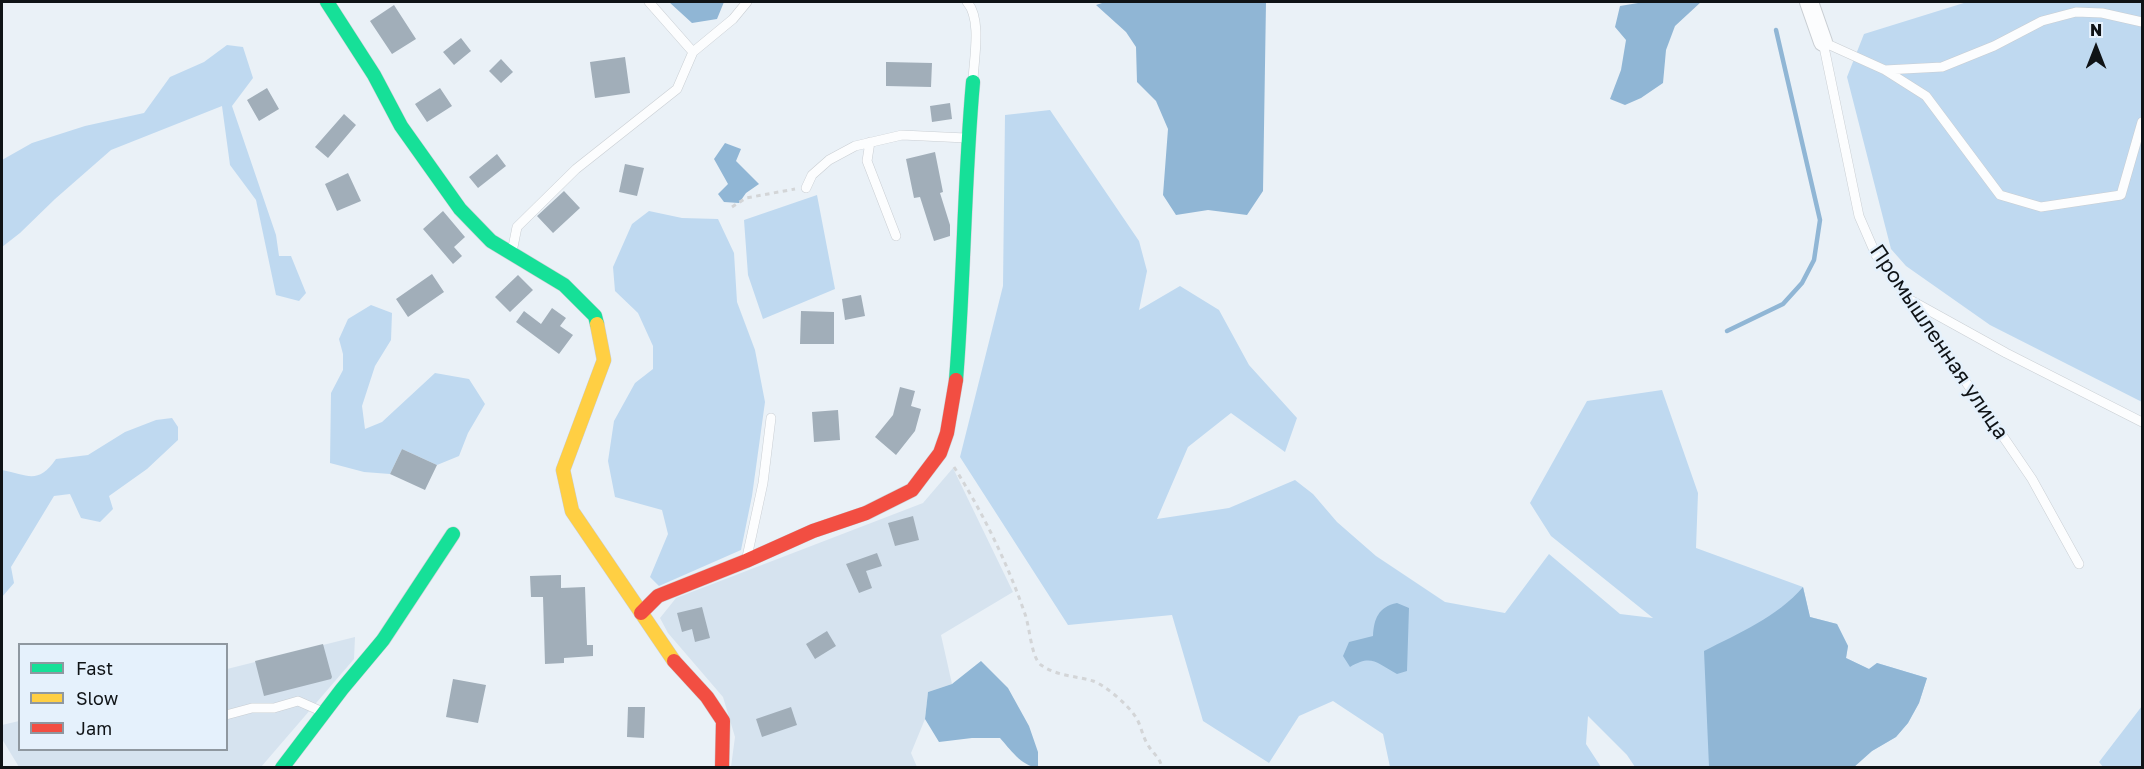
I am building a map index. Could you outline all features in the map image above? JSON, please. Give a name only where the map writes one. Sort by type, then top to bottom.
[{"type":"street","points":[[327,2],[375,75],[401,126],[460,209],[491,241],[564,285],[595,316],[604,360],[563,470],[572,511],[673,660],[707,697],[723,721],[722,768]]},
{"type":"street","name":"Промышленная улица","points":[[1809,2],[1822,42]]},
{"type":"street","points":[[641,612],[658,596],[813,531],[866,513],[912,490],[940,453],[947,433],[955,386],[962,306],[968,138],[973,82]]},
{"type":"street","points":[[282,768],[383,640],[453,534]]},
{"type":"lane","points":[[649,2],[693,52]]},
{"type":"lane","points":[[512,254],[518,227],[576,169],[677,89],[693,52],[733,19],[747,2]]},
{"type":"lane","points":[[967,2],[973,8],[976,34],[973,82]]},
{"type":"lane","points":[[1885,70],[1942,67],[1994,46],[2042,21],[2076,12],[2102,13],[2142,22]]},
{"type":"lane","points":[[1822,42],[1885,70],[1926,96],[2000,195],[2041,207],[2121,195],[2142,122]]},
{"type":"lane","name":"Промышленная улица","points":[[1822,42],[1859,216],[1876,255],[1910,300],[2032,479],[2079,564]]},
{"type":"lane","points":[[806,188],[812,175],[829,160],[855,146],[902,135],[968,138]]},
{"type":"lane","points":[[870,142],[867,161],[896,236]]},
{"type":"lane","points":[[1910,300],[2006,353],[2142,422]]},
{"type":"lane","points":[[746,561],[763,483],[771,418]]},
{"type":"lane","points":[[228,714],[252,708],[274,708],[298,701],[325,713]]},
{"type":"path","points":[[732,207],[746,198],[806,188]]},
{"type":"path","points":[[940,453],[951,463],[971,494],[1000,552],[1026,614],[1032,633],[1033,652],[1040,664],[1056,673],[1096,682],[1109,690],[1135,716],[1148,745],[1160,760],[1162,768]]},
{"type":"shaded area","points":[[669,2],[724,2],[717,19],[692,23]]},
{"type":"shaded area","points":[[1105,2],[1266,2],[1263,191],[1247,215],[1208,210],[1176,215],[1163,195],[1168,129],[1156,101],[1137,82],[1136,47],[1126,32],[1096,5]]},
{"type":"shaded area","points":[[1644,2],[1701,2],[1675,26],[1666,50],[1663,83],[1641,98],[1625,105],[1610,99],[1621,70],[1626,40],[1615,27],[1620,6]]},
{"type":"shaded area","points":[[1967,2],[2142,2],[2142,402],[1990,325],[1906,266],[1891,249],[1847,77],[1864,34]]},
{"type":"shaded area","points":[[227,45],[243,47],[253,78],[232,106],[276,235],[279,256],[291,256],[306,293],[299,301],[276,295],[256,200],[230,165],[222,106],[111,150],[2,247],[2,160],[32,143],[85,126],[144,113],[170,77],[204,62]]},
{"type":"shaded area","points":[[1050,110],[1139,241],[1147,271],[1139,310],[1180,286],[1219,310],[1249,365],[1297,418],[1285,452],[1231,413],[1188,447],[1157,519],[1229,508],[1295,480],[1313,494],[1337,522],[1376,556],[1445,602],[1505,613],[1549,554],[1620,614],[1653,618],[1551,536],[1530,503],[1587,401],[1662,390],[1698,493],[1696,548],[1803,587],[1810,617],[1837,624],[1848,646],[1846,658],[1869,669],[1877,663],[1927,678],[1919,703],[1908,723],[1896,737],[1872,751],[1854,767],[1635,767],[1627,755],[1588,716],[1586,744],[1601,767],[1390,767],[1383,734],[1333,701],[1299,716],[1269,763],[1203,721],[1172,615],[1068,625],[960,457],[1003,286],[1005,115]]},
{"type":"shaded area","points":[[725,143],[741,149],[736,161],[759,184],[746,193],[739,203],[724,202],[718,194],[728,184],[714,159]]},
{"type":"shaded area","points":[[817,195],[835,289],[763,319],[748,275],[744,220]]},
{"type":"shaded area","points":[[649,211],[682,218],[718,219],[734,253],[737,302],[755,350],[765,402],[752,496],[741,550],[659,586],[650,577],[668,534],[662,510],[615,497],[608,461],[614,421],[635,383],[653,369],[653,346],[638,313],[615,291],[613,267],[632,224]]},
{"type":"shaded area","points":[[371,305],[392,313],[391,340],[375,366],[362,406],[365,429],[382,422],[435,373],[469,379],[485,404],[468,433],[459,456],[437,465],[402,449],[390,474],[364,472],[330,463],[331,393],[343,370],[343,354],[339,339],[348,319]]},
{"type":"shaded area","points":[[172,418],[178,427],[178,440],[147,469],[109,496],[113,509],[100,522],[81,518],[70,494],[54,496],[11,567],[14,583],[2,597],[2,470],[26,476],[38,475],[50,467],[56,459],[88,455],[125,432],[156,420]]},
{"type":"shaded area","points":[[953,468],[1013,592],[941,635],[952,684],[928,692],[925,719],[911,753],[917,767],[731,767],[735,737],[723,697],[668,633],[660,618],[676,598],[923,503]]},
{"type":"shaded area","points":[[1803,587],[1810,617],[1837,624],[1848,646],[1846,658],[1869,669],[1877,663],[1927,678],[1919,703],[1908,723],[1896,737],[1872,751],[1854,767],[1709,767],[1704,651],[1769,616],[1793,598]]},
{"type":"shaded area","points":[[1397,603],[1409,608],[1407,671],[1397,674],[1374,661],[1364,661],[1350,667],[1343,656],[1349,642],[1373,636],[1374,624],[1378,615],[1385,607]]},
{"type":"shaded area","points":[[355,637],[354,659],[261,767],[19,767],[2,739],[2,725],[18,721],[18,751],[228,751],[228,669]]},
{"type":"shaded area","points":[[981,661],[1008,688],[1029,726],[1038,752],[1038,767],[1022,761],[1000,738],[972,738],[939,742],[925,719],[928,692],[952,684]]},
{"type":"shaded area","points":[[2142,706],[2142,767],[2103,767],[2099,762]]},
{"type":"building","points":[[394,5],[416,39],[392,54],[370,21]]},
{"type":"building","points":[[461,38],[471,51],[454,65],[443,52]]},
{"type":"building","points":[[625,57],[630,93],[595,98],[590,62]]},
{"type":"building","points":[[501,59],[513,72],[501,83],[489,71]]},
{"type":"building","points":[[886,62],[932,63],[931,87],[886,86]]},
{"type":"building","points":[[267,88],[279,109],[259,121],[247,100]]},
{"type":"building","points":[[440,88],[452,106],[427,122],[415,104]]},
{"type":"building","points":[[950,103],[952,119],[932,122],[930,106]]},
{"type":"building","points":[[344,114],[356,125],[328,158],[315,147]]},
{"type":"building","points":[[935,152],[943,192],[940,193],[950,225],[950,236],[934,241],[920,197],[914,198],[906,159]]},
{"type":"building","points":[[497,154],[506,166],[478,188],[469,177]]},
{"type":"building","points":[[625,164],[644,168],[637,196],[619,192]]},
{"type":"building","points":[[348,173],[361,201],[337,211],[325,184]]},
{"type":"building","points":[[564,191],[580,208],[553,233],[537,216]]},
{"type":"building","points":[[443,211],[465,237],[454,247],[462,256],[453,264],[423,229]]},
{"type":"building","points":[[432,274],[444,292],[408,317],[396,299]]},
{"type":"building","points":[[518,275],[533,290],[510,312],[495,297]]},
{"type":"building","points":[[861,295],[865,316],[845,320],[842,299]]},
{"type":"building","points":[[552,308],[566,318],[560,326],[573,335],[559,354],[516,322],[524,311],[541,324]]},
{"type":"building","points":[[801,311],[834,312],[834,344],[800,344]]},
{"type":"building","points":[[900,387],[915,391],[911,406],[921,409],[915,431],[896,455],[875,437],[893,415]]},
{"type":"building","points":[[838,410],[840,440],[814,442],[812,412]]},
{"type":"building","points":[[402,449],[437,465],[425,490],[390,474]]},
{"type":"building","points":[[913,516],[919,540],[895,546],[888,523]]},
{"type":"building","points":[[877,553],[882,566],[866,571],[872,588],[859,593],[846,564]]},
{"type":"building","points":[[561,575],[561,588],[585,587],[587,645],[593,645],[593,656],[564,658],[564,663],[545,664],[543,597],[531,597],[530,576]]},
{"type":"building","points":[[702,607],[710,638],[695,642],[692,629],[682,632],[677,613]]},
{"type":"building","points":[[827,631],[836,646],[815,659],[806,644]]},
{"type":"building","points":[[323,644],[331,679],[264,696],[255,661]]},
{"type":"building","points":[[453,679],[486,685],[478,723],[446,717]]},
{"type":"building","points":[[628,707],[645,707],[644,738],[627,737]]},
{"type":"building","points":[[791,707],[797,725],[762,737],[756,719]]},
{"type":"waterway","points":[[1727,331],[1783,304],[1802,283],[1814,260],[1820,220],[1776,30]]},
{"type":"traffic: fast","points":[[327,2],[374,75],[401,126],[460,209],[491,241],[564,285],[595,316],[597,324]]},
{"type":"traffic: fast","points":[[956,380],[973,82]]},
{"type":"traffic: fast","points":[[282,768],[342,689],[383,640],[453,534]]},
{"type":"traffic: slow","points":[[597,324],[604,360],[563,470],[572,511],[674,661]]},
{"type":"traffic: jam","points":[[641,613],[658,596],[813,531],[866,513],[912,490],[940,453],[947,433],[956,380]]},
{"type":"traffic: jam","points":[[674,661],[707,697],[723,721],[722,768]]}]
